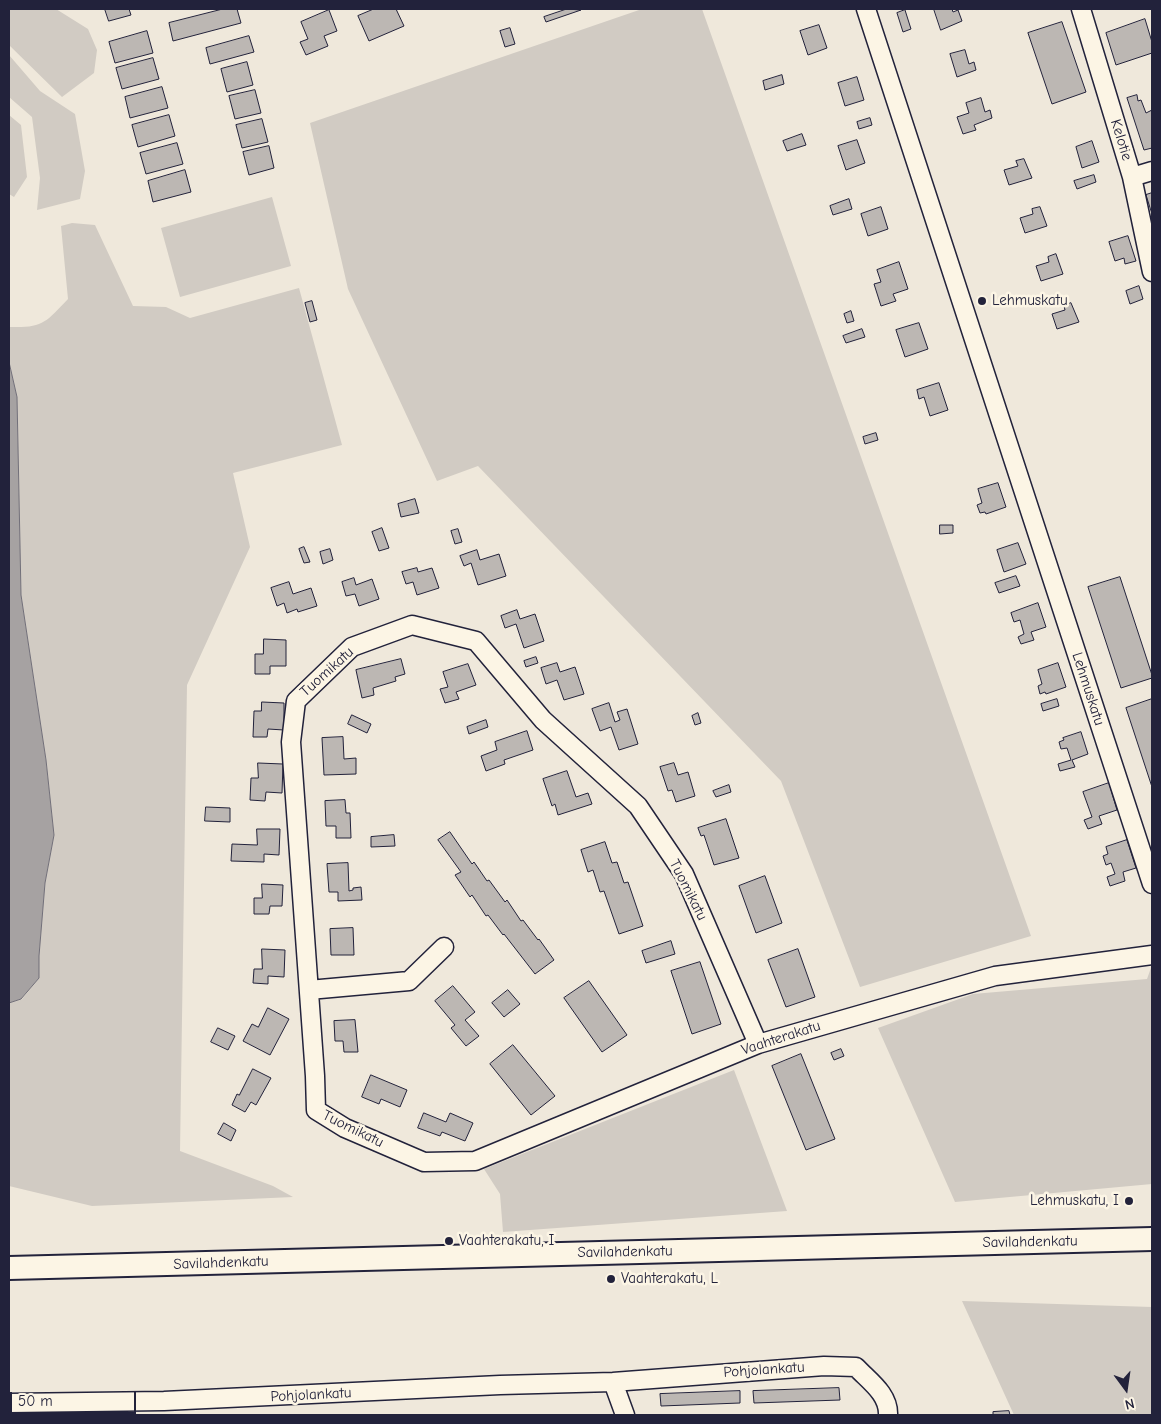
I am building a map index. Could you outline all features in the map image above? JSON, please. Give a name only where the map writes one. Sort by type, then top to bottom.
[{"type":"main road","name":"Savilahdenkatu","points":[[9,1268],[1152,1239]]},
{"type":"street","name":"Lehmuskatu","points":[[866,9],[1152,884]]},
{"type":"street","name":"Kelotie","points":[[1084,9],[1132,177],[1152,272]]},
{"type":"street","points":[[1132,177],[1152,171]]},
{"type":"street","name":"Tuomikatu","points":[[424,1162],[345,1128],[316,1110],[291,742],[296,701],[352,647],[412,625],[476,641],[543,720],[638,806],[684,874],[758,1044]]},
{"type":"street","points":[[309,990],[408,981],[444,947]]},
{"type":"street","name":"Vaahterakatu","points":[[424,1162],[475,1161],[758,1044],[995,976],[1152,955]]},
{"type":"street","name":"Pohjolankatu","points":[[9,1403],[164,1401],[500,1385],[613,1382],[824,1366],[856,1367],[883,1394],[889,1409],[888,1415]]},
{"type":"street","points":[[613,1382],[625,1415]]},
{"type":"shaded area","points":[[9,9],[56,9],[88,29],[97,50],[94,73],[62,97],[9,45]]},
{"type":"shaded area","points":[[642,9],[702,9],[1031,936],[860,987],[781,781],[478,466],[437,481],[348,289],[310,123]]},
{"type":"shaded area","points":[[9,55],[40,91],[75,114],[85,171],[80,199],[37,210],[40,178],[32,117],[9,97]]},
{"type":"shaded area","points":[[9,115],[21,125],[27,177],[14,197],[9,194]]},
{"type":"shaded area","points":[[272,197],[291,266],[180,297],[161,228]]},
{"type":"shaded area","points":[[72,223],[95,225],[133,306],[166,307],[190,318],[299,288],[342,445],[233,473],[250,547],[187,685],[180,1151],[273,1186],[293,1197],[92,1206],[9,1186],[9,1003],[22,999],[39,978],[45,883],[54,835],[46,760],[21,595],[17,397],[9,362],[9,327],[37,325],[54,314],[68,299],[61,226]]},
{"type":"shaded area","points":[[9,362],[17,397],[21,595],[46,760],[54,835],[45,883],[39,978],[21,999],[9,1003]]},
{"type":"shaded area","points":[[1152,965],[1152,1184],[955,1202],[878,1028],[973,994],[1147,979]]},
{"type":"shaded area","points":[[734,1070],[787,1211],[503,1232],[500,1194],[484,1169]]},
{"type":"shaded area","points":[[962,1301],[1152,1307],[1152,1415],[1014,1415]]},
{"type":"building","points":[[105,9],[129,9],[131,15],[109,21]]},
{"type":"building","points":[[223,9],[237,9],[241,23],[173,41],[169,23]]},
{"type":"building","points":[[374,9],[396,9],[404,26],[369,41],[358,16]]},
{"type":"building","points":[[567,9],[581,10],[546,22],[544,17]]},
{"type":"building","points":[[934,9],[952,9],[953,12],[958,10],[962,21],[941,30]]},
{"type":"building","points":[[329,10],[337,31],[324,36],[328,46],[306,55],[300,42],[308,39],[301,22]]},
{"type":"building","points":[[905,10],[911,29],[903,32],[897,13]]},
{"type":"building","points":[[1145,19],[1152,42],[1152,53],[1116,65],[1106,33]]},
{"type":"building","points":[[1062,22],[1086,92],[1052,104],[1028,33]]},
{"type":"building","points":[[819,25],[827,48],[808,55],[800,31]]},
{"type":"building","points":[[510,28],[515,44],[505,47],[500,31]]},
{"type":"building","points":[[147,31],[153,53],[115,63],[109,42]]},
{"type":"building","points":[[249,36],[254,52],[210,64],[206,48]]},
{"type":"building","points":[[965,50],[969,64],[974,62],[976,70],[957,77],[950,54]]},
{"type":"building","points":[[153,58],[159,79],[122,89],[116,68]]},
{"type":"building","points":[[247,62],[253,85],[227,92],[221,69]]},
{"type":"building","points":[[782,75],[784,84],[765,90],[763,81]]},
{"type":"building","points":[[857,77],[864,100],[845,106],[838,83]]},
{"type":"building","points":[[162,87],[168,108],[130,118],[125,97]]},
{"type":"building","points":[[255,90],[261,113],[235,119],[229,96]]},
{"type":"building","points":[[1137,95],[1138,101],[1141,100],[1146,113],[1152,110],[1152,148],[1144,150],[1127,98]]},
{"type":"building","points":[[981,98],[985,112],[990,110],[992,118],[974,125],[976,130],[963,134],[957,117],[969,113],[966,103]]},
{"type":"building","points":[[169,115],[175,136],[138,147],[132,125]]},
{"type":"building","points":[[870,118],[872,125],[859,129],[857,122]]},
{"type":"building","points":[[262,119],[268,142],[242,148],[236,125]]},
{"type":"building","points":[[802,134],[806,145],[787,151],[783,141]]},
{"type":"building","points":[[857,140],[865,163],[846,170],[838,146]]},
{"type":"building","points":[[1092,141],[1099,162],[1082,168],[1076,147]]},
{"type":"building","points":[[177,143],[183,164],[146,174],[140,153]]},
{"type":"building","points":[[269,146],[274,168],[249,175],[243,152]]},
{"type":"building","points":[[1024,159],[1032,178],[1009,185],[1004,170],[1018,166],[1016,161]]},
{"type":"building","points":[[185,170],[191,192],[153,202],[148,181]]},
{"type":"building","points":[[1094,175],[1096,182],[1077,189],[1074,181]]},
{"type":"building","points":[[1152,193],[1152,214],[1146,195]]},
{"type":"building","points":[[849,199],[852,209],[833,215],[830,206]]},
{"type":"building","points":[[881,207],[888,229],[868,236],[861,214]]},
{"type":"building","points":[[1040,207],[1047,226],[1025,233],[1020,218],[1033,214],[1032,209]]},
{"type":"building","points":[[1128,236],[1136,261],[1125,264],[1124,258],[1115,261],[1109,242]]},
{"type":"building","points":[[1056,254],[1063,274],[1041,281],[1036,266],[1049,262],[1048,257]]},
{"type":"building","points":[[899,262],[908,289],[893,294],[896,301],[881,306],[874,284],[881,282],[877,270]]},
{"type":"building","points":[[1139,286],[1143,299],[1130,304],[1126,291]]},
{"type":"building","points":[[312,301],[317,320],[310,322],[305,303]]},
{"type":"building","points":[[1071,303],[1079,322],[1057,329],[1052,314],[1065,310],[1064,306]]},
{"type":"building","points":[[851,311],[854,321],[847,323],[844,314]]},
{"type":"building","points":[[919,323],[928,349],[905,357],[896,330]]},
{"type":"building","points":[[862,329],[865,337],[846,343],[843,336]]},
{"type":"building","points":[[939,383],[948,410],[930,416],[924,397],[919,399],[917,390]]},
{"type":"building","points":[[876,433],[878,440],[865,444],[863,437]]},
{"type":"building","points":[[998,483],[1006,507],[986,514],[985,512],[980,513],[977,505],[982,503],[978,489]]},
{"type":"building","points":[[415,499],[419,513],[401,517],[398,504]]},
{"type":"building","points":[[940,525],[953,525],[953,533],[940,534]]},
{"type":"building","points":[[382,528],[389,548],[379,551],[372,532]]},
{"type":"building","points":[[458,529],[462,542],[455,544],[451,531]]},
{"type":"building","points":[[1018,543],[1026,564],[1004,572],[997,550]]},
{"type":"building","points":[[304,547],[310,562],[304,563],[299,549]]},
{"type":"building","points":[[330,549],[333,560],[323,564],[320,552]]},
{"type":"building","points":[[477,550],[480,560],[499,554],[506,576],[478,585],[471,563],[464,566],[460,556]]},
{"type":"building","points":[[417,568],[418,572],[432,568],[439,588],[417,595],[413,582],[406,584],[402,572]]},
{"type":"building","points":[[1016,576],[1020,586],[999,593],[995,583]]},
{"type":"building","points":[[1120,577],[1152,675],[1152,678],[1121,688],[1088,587]]},
{"type":"building","points":[[354,578],[356,585],[372,579],[379,599],[359,606],[355,594],[346,596],[342,582]]},
{"type":"building","points":[[289,582],[293,594],[311,588],[317,606],[298,612],[297,609],[287,613],[284,603],[277,606],[271,588]]},
{"type":"building","points":[[1038,603],[1046,627],[1031,632],[1034,640],[1021,644],[1018,637],[1024,634],[1020,620],[1014,622],[1011,613]]},
{"type":"building","points":[[517,610],[520,619],[535,614],[544,641],[524,648],[516,624],[505,628],[501,616]]},
{"type":"building","points":[[264,639],[286,640],[286,666],[270,666],[270,674],[255,674],[255,654],[263,654]]},
{"type":"building","points":[[536,657],[538,663],[526,667],[524,661]]},
{"type":"building","points":[[401,659],[405,674],[395,677],[396,681],[373,688],[374,695],[362,698],[356,670]]},
{"type":"building","points":[[557,663],[560,672],[575,667],[584,694],[564,700],[557,680],[546,684],[541,668]]},
{"type":"building","points":[[1058,663],[1066,687],[1046,694],[1045,692],[1040,694],[1038,686],[1042,684],[1038,670]]},
{"type":"building","points":[[468,664],[476,685],[456,692],[459,699],[445,703],[440,689],[448,687],[443,672]]},
{"type":"building","points":[[1057,699],[1059,706],[1043,711],[1041,704]]},
{"type":"building","points":[[1152,699],[1152,787],[1126,708]]},
{"type":"building","points":[[262,702],[284,703],[284,730],[268,729],[267,737],[253,737],[254,711],[261,711]]},
{"type":"building","points":[[609,703],[615,722],[620,720],[617,712],[627,709],[638,744],[619,750],[611,727],[600,731],[592,709]]},
{"type":"building","points":[[698,713],[701,723],[695,725],[692,716]]},
{"type":"building","points":[[352,715],[371,724],[367,733],[348,724]]},
{"type":"building","points":[[486,720],[488,727],[469,734],[467,727]]},
{"type":"building","points":[[527,731],[533,750],[504,760],[505,764],[486,771],[481,756],[497,750],[495,742]]},
{"type":"building","points":[[1081,732],[1088,754],[1072,760],[1075,767],[1060,771],[1058,764],[1071,760],[1067,748],[1061,749],[1059,742],[1064,740],[1063,738]]},
{"type":"building","points":[[343,737],[344,759],[356,758],[356,774],[324,775],[322,738]]},
{"type":"building","points":[[258,763],[283,764],[282,793],[266,792],[265,801],[250,800],[251,778],[258,778]]},
{"type":"building","points":[[674,763],[678,775],[688,772],[695,796],[676,802],[672,790],[668,791],[660,767]]},
{"type":"building","points":[[567,771],[576,797],[588,793],[592,804],[558,815],[555,804],[552,806],[543,779]]},
{"type":"building","points":[[1109,783],[1117,810],[1099,816],[1102,824],[1088,829],[1084,820],[1092,817],[1083,792]]},
{"type":"building","points":[[729,785],[731,792],[716,797],[713,791]]},
{"type":"building","points":[[345,800],[346,813],[350,813],[351,838],[336,838],[336,826],[326,826],[325,801]]},
{"type":"building","points":[[206,807],[230,808],[230,822],[205,821]]},
{"type":"building","points":[[726,819],[739,858],[714,865],[704,835],[701,836],[698,828]]},
{"type":"building","points":[[257,829],[280,829],[279,855],[264,854],[264,862],[231,861],[232,844],[257,845]]},
{"type":"building","points":[[450,832],[472,864],[474,862],[505,902],[507,900],[521,921],[523,920],[554,960],[535,974],[488,915],[486,916],[472,895],[470,897],[455,875],[461,872],[438,840]]},
{"type":"building","points":[[394,835],[395,846],[371,847],[371,837]]},
{"type":"building","points":[[1127,840],[1136,868],[1123,872],[1125,881],[1110,886],[1107,877],[1115,874],[1111,863],[1106,865],[1103,856],[1108,854],[1106,847]]},
{"type":"building","points":[[605,842],[612,863],[617,862],[624,883],[628,882],[643,926],[619,934],[604,891],[600,892],[593,870],[588,872],[581,850]]},
{"type":"building","points":[[348,863],[349,891],[353,890],[353,888],[361,887],[362,900],[338,901],[338,892],[329,892],[327,864]]},
{"type":"building","points":[[765,876],[782,923],[756,933],[739,886]]},
{"type":"building","points":[[262,884],[283,885],[282,906],[270,906],[269,914],[254,914],[254,898],[262,898]]},
{"type":"building","points":[[353,928],[354,955],[331,955],[330,929]]},
{"type":"building","points":[[671,941],[675,954],[646,963],[642,951]]},
{"type":"building","points":[[262,949],[285,950],[284,977],[268,976],[268,984],[253,983],[254,969],[262,969]]},
{"type":"building","points":[[798,949],[815,997],[786,1007],[768,960]]},
{"type":"building","points":[[700,962],[721,1024],[692,1034],[671,971]]},
{"type":"building","points":[[589,981],[627,1035],[602,1052],[564,998]]},
{"type":"building","points":[[453,986],[475,1012],[465,1020],[479,1036],[466,1046],[451,1028],[455,1025],[435,1001]]},
{"type":"building","points":[[508,990],[520,1004],[504,1017],[492,1003]]},
{"type":"building","points":[[268,1008],[289,1019],[270,1055],[243,1041],[252,1024],[258,1027]]},
{"type":"building","points":[[355,1020],[358,1052],[344,1052],[343,1041],[335,1041],[334,1021]]},
{"type":"building","points":[[218,1028],[235,1036],[228,1050],[211,1042]]},
{"type":"building","points":[[513,1045],[555,1096],[531,1115],[490,1064]]},
{"type":"building","points":[[841,1049],[844,1056],[834,1060],[831,1053]]},
{"type":"building","points":[[801,1054],[835,1139],[806,1150],[772,1066]]},
{"type":"building","points":[[253,1069],[271,1078],[256,1105],[251,1102],[245,1112],[232,1105]]},
{"type":"building","points":[[371,1075],[407,1090],[400,1107],[381,1099],[379,1104],[362,1097]]},
{"type":"building","points":[[424,1113],[446,1122],[450,1113],[473,1123],[465,1141],[442,1132],[440,1136],[418,1128]]},
{"type":"building","points":[[224,1123],[236,1130],[231,1141],[218,1134]]},
{"type":"building","points":[[839,1388],[840,1400],[754,1403],[753,1391]]},
{"type":"building","points":[[740,1391],[740,1403],[661,1406],[660,1394]]},
{"type":"building","points":[[1009,1411],[1010,1415],[993,1415],[993,1412]]},
{"type":"place","name":"Lehmuskatu","points":[[982,301]]},
{"type":"place","name":"Lehmuskatu, I","points":[[1129,1201]]},
{"type":"place","name":"Vaahterakatu, I","points":[[449,1241]]},
{"type":"place","name":"Vaahterakatu, L","points":[[611,1279]]}]
